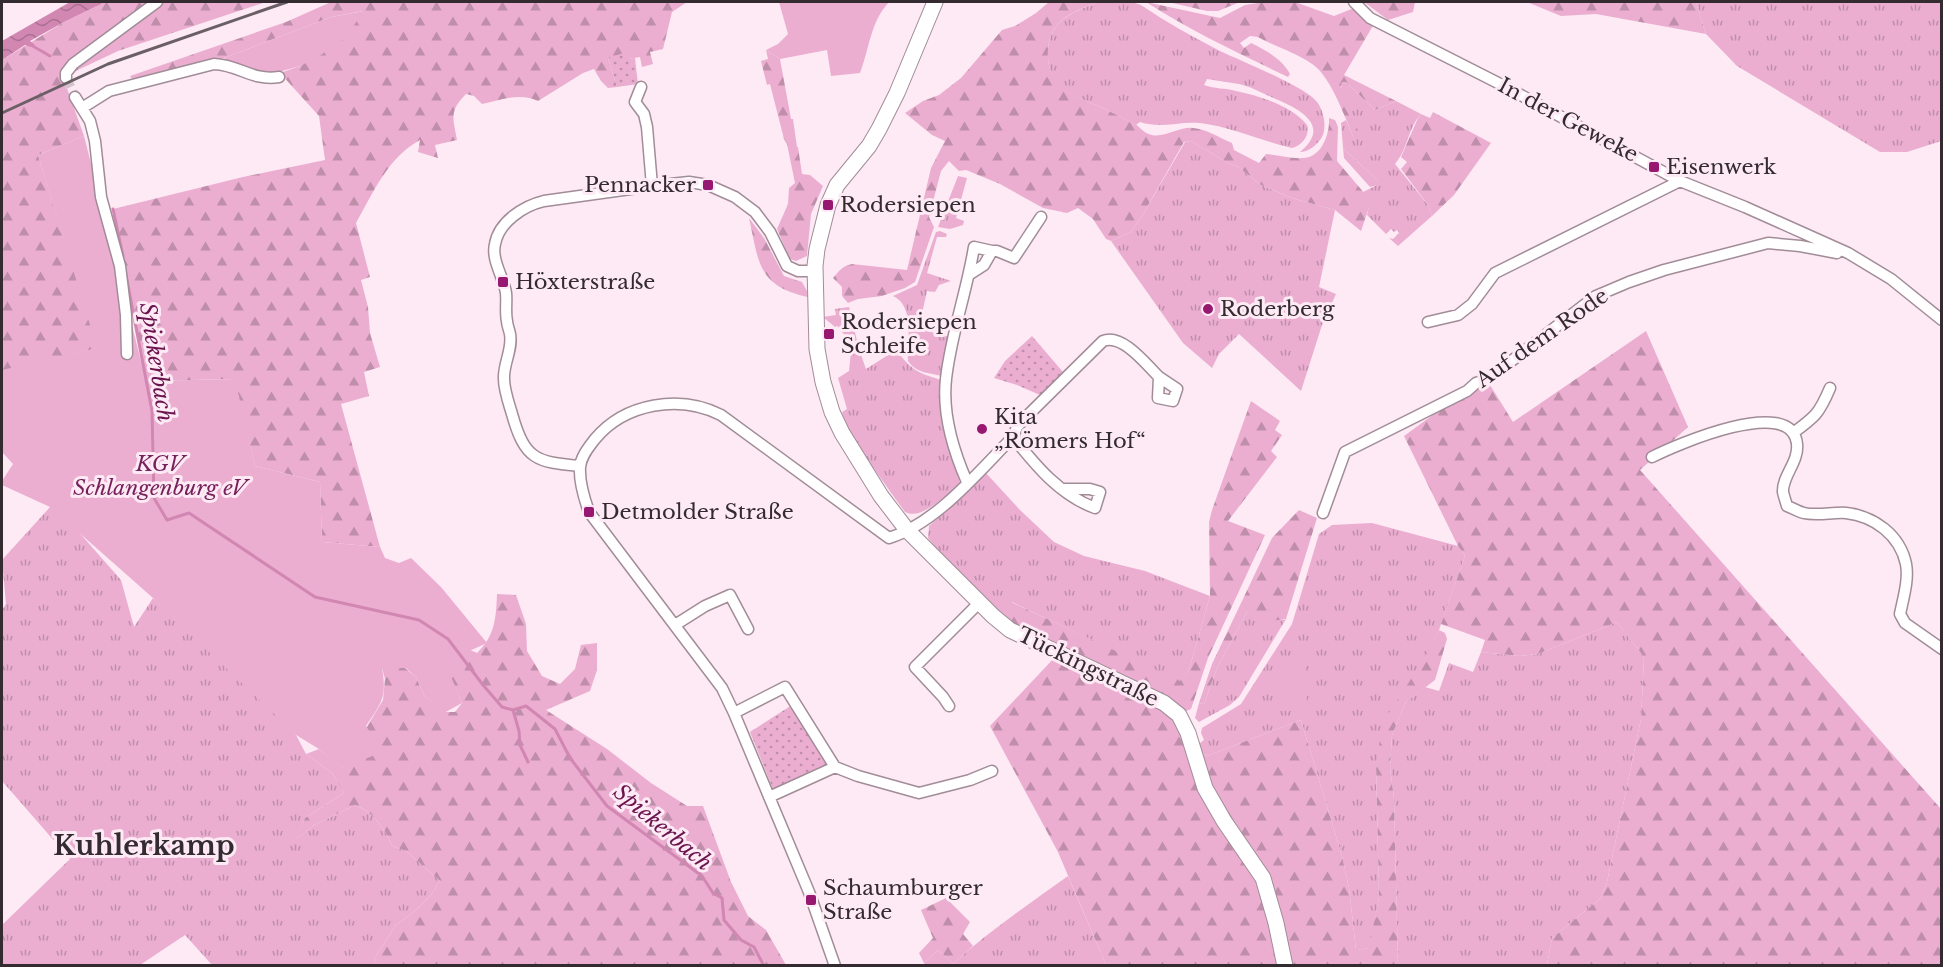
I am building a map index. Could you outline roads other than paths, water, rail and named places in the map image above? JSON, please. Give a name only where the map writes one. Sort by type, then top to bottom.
[{"type":"street","points":[[66,78],[73,64],[157,2]]},
{"type":"street","name":"Tückingstraße","points":[[935,2],[897,93],[879,129],[869,146],[837,185],[828,206],[817,249],[814,272],[817,349],[823,382],[832,412],[842,433],[872,481],[907,530],[1010,630],[1164,703],[1179,715],[1188,733],[1205,788],[1224,821],[1263,878],[1285,966]]},
{"type":"street","name":"In der Geweke","points":[[1354,2],[1370,18],[1514,90],[1680,181],[1846,252],[1891,279],[1941,320]]},
{"type":"street","points":[[82,108],[109,91],[214,64],[231,66],[257,77],[279,77]]},
{"type":"street","points":[[641,87],[635,102],[644,114],[647,128],[652,186]]},
{"type":"street","points":[[75,97],[90,121],[95,141],[101,197],[120,266],[128,354]]},
{"type":"street","points":[[1428,322],[1458,315],[1472,304],[1495,273],[1680,181]]},
{"type":"street","points":[[580,466],[543,462],[533,455],[519,439],[504,379],[511,336],[506,319],[506,293],[495,254],[495,243],[504,226],[516,212],[544,201],[689,182],[708,185],[735,196],[755,212],[765,225],[787,266],[798,271],[814,272]]},
{"type":"street","points":[[967,482],[949,431],[946,380],[974,247],[997,251],[1014,258],[1041,217]]},
{"type":"street","name":"Auf dem Rode","points":[[1323,513],[1345,452],[1467,391],[1476,383],[1488,380],[1596,296],[1664,270],[1768,243],[1836,253],[1846,252]]},
{"type":"street","points":[[970,274],[984,265],[992,251]]},
{"type":"street","points":[[835,966],[809,892],[722,688],[589,512],[583,494],[580,466],[583,456],[599,434],[635,411],[665,403],[707,408],[721,415],[889,538],[907,530],[931,514],[967,482],[1013,437],[1017,427],[1026,417],[1103,341],[1119,340],[1159,377]]},
{"type":"street","points":[[1793,433],[1814,418],[1822,407],[1830,388]]},
{"type":"street","points":[[1652,457],[1678,444],[1736,427],[1777,422],[1793,433],[1797,441],[1797,453],[1783,491],[1787,506],[1805,514],[1858,515],[1888,531],[1899,546],[1906,565],[1906,587],[1900,615],[1905,623],[1941,649]]},
{"type":"street","points":[[1013,437],[1037,466],[1062,489]]},
{"type":"street","points":[[675,625],[705,606],[730,595],[748,628]]},
{"type":"street","points":[[949,706],[944,697],[915,667],[980,603]]},
{"type":"street","points":[[734,713],[785,687],[835,766],[858,776],[919,793],[970,780],[992,771]]},
{"type":"street","points":[[769,797],[835,766]]},
{"type":"water","points":[[70,2],[105,2],[30,41],[35,45],[31,47],[25,45],[2,60],[2,41]]},
{"type":"waterway","name":"Spiekerbach","points":[[31,45],[50,56]]},
{"type":"waterway","name":"Spiekerbach","points":[[113,209],[123,256]]},
{"type":"waterway","name":"Spiekerbach","points":[[126,275],[152,411],[154,498],[167,520],[189,513],[315,597],[419,620],[448,639],[502,707],[513,710],[526,706],[555,729],[570,758],[607,806],[702,876],[713,893],[722,898],[724,920],[741,940],[754,947],[764,966]]},
{"type":"waterway","points":[[513,710],[520,745],[528,762]]},
{"type":"tunnel","points":[[66,78],[75,97]]},
{"type":"railway","points":[[2,113],[108,64],[287,2]]},
{"type":"place","name":"Eisenwerk","points":[[1654,167]]},
{"type":"place","name":"Pennacker","points":[[708,185]]},
{"type":"place","name":"Rodersiepen","points":[[828,205]]},
{"type":"place","name":"Höxterstraße","points":[[503,282]]},
{"type":"place","name":"Roderberg","points":[[1208,309]]},
{"type":"place","name":"Rodersiepen Schleife","points":[[829,334]]},
{"type":"place","name":"Kita „Römers Hof“","points":[[982,429]]},
{"type":"place","name":"Detmolder Straße","points":[[589,512]]},
{"type":"place","name":"Schaumburger Straße","points":[[811,900]]},
{"type":"district","name":"Kuhlerkamp","points":[[144,846]]},
{"type":"park label","name":"KGV Schlangenburg eV","points":[[160,476]]}]
